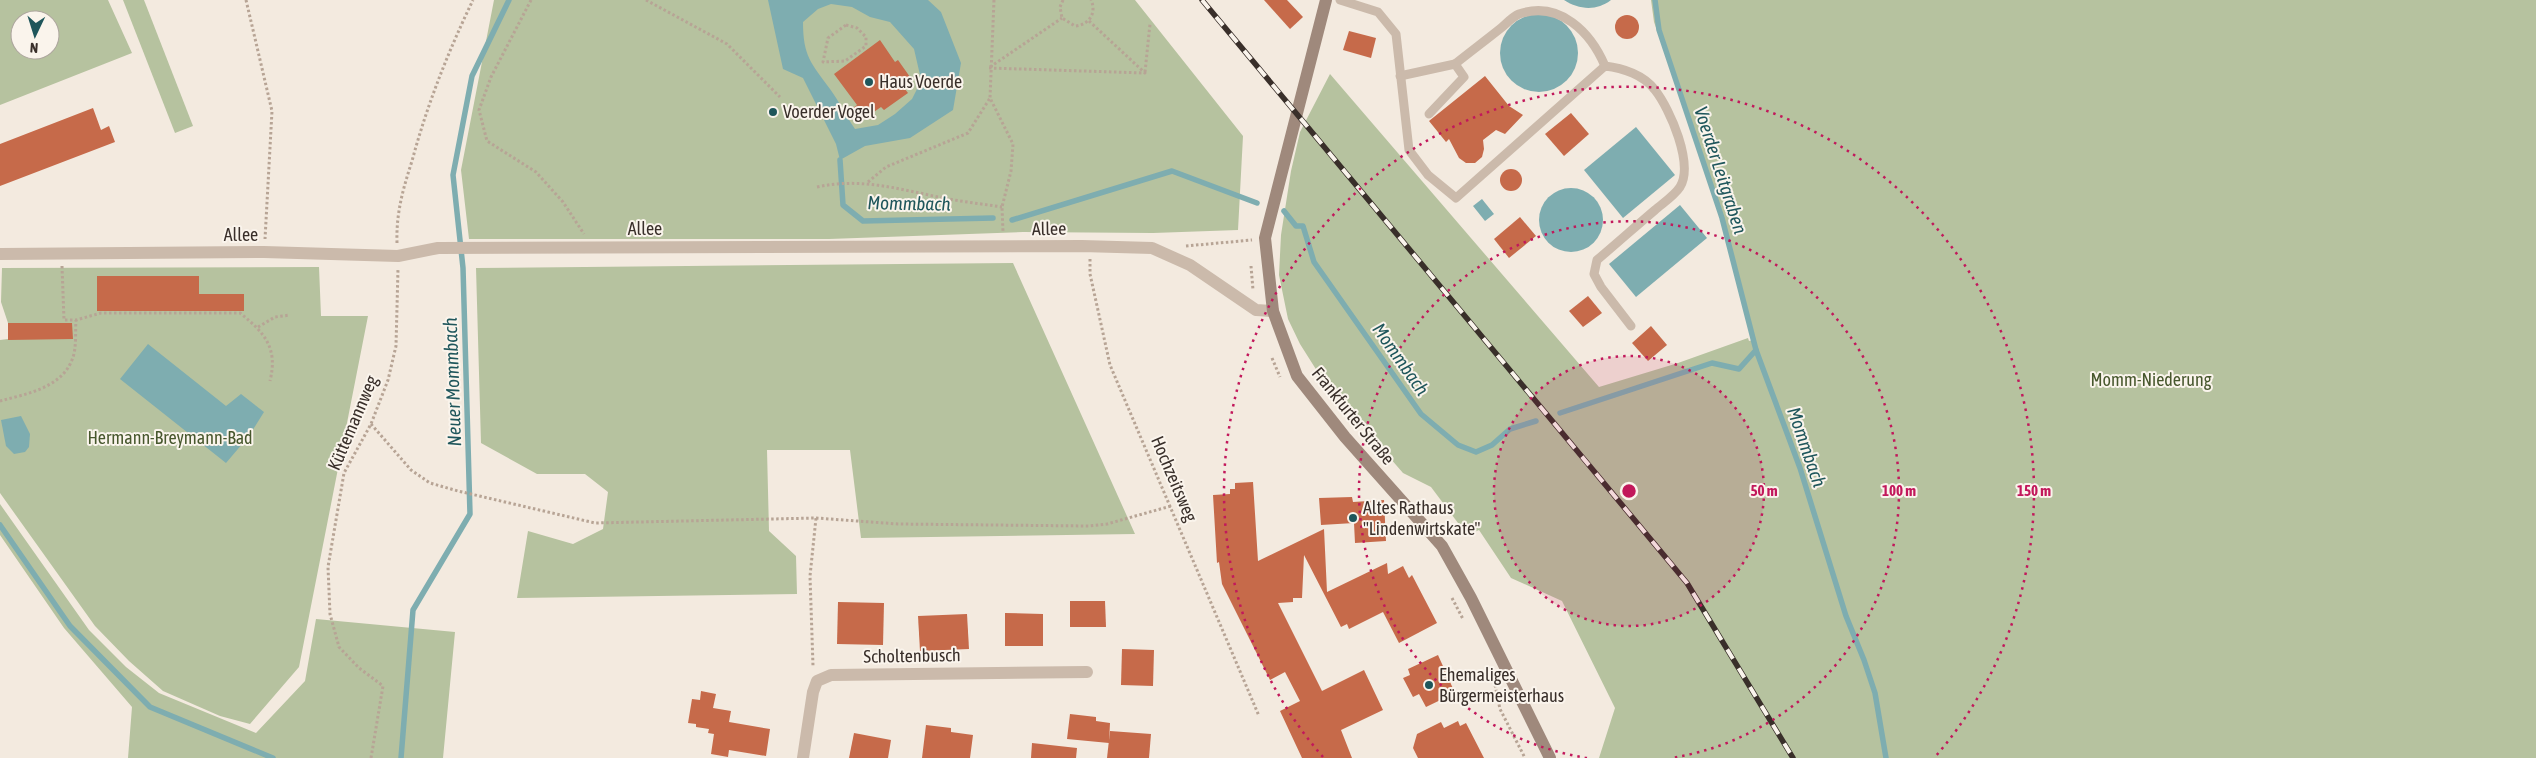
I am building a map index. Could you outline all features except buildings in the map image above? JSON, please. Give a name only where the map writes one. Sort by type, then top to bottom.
[{"type":"main road","name":"Frankfurter Straße","points":[[1326,0],[1265,238],[1273,312],[1297,376],[1345,437],[1442,546],[1550,758]]},
{"type":"street","name":"Allee","points":[[0,254],[264,252],[398,256],[438,248],[593,246],[1090,246],[1152,248],[1190,265],[1256,310],[1273,312]]},
{"type":"street","name":"Scholtenbusch","points":[[817,681],[831,674],[1087,672]]},
{"type":"street","points":[[803,758],[813,692],[817,681]]},
{"type":"lane","points":[[1340,0],[1378,12],[1396,34],[1409,150],[1428,175],[1456,198],[1605,66]]},
{"type":"lane","points":[[1400,76],[1455,64],[1519,14],[1541,8],[1566,14],[1579,24],[1597,49],[1605,66]]},
{"type":"lane","points":[[1429,114],[1464,77],[1455,64]]},
{"type":"lane","points":[[1605,66],[1636,74],[1655,89],[1674,127],[1684,158],[1683,180],[1679,188],[1597,260],[1594,274],[1601,287],[1631,326]]},
{"type":"path","points":[[246,0],[272,111],[264,252]]},
{"type":"path","name":"Küttemannweg","points":[[371,758],[383,686],[359,668],[339,646],[330,614],[328,567],[344,473],[371,424],[388,380],[396,346],[398,256],[396,221],[423,121],[453,41],[473,0]]},
{"type":"path","points":[[531,0],[491,77],[479,110],[487,140],[536,172],[563,202],[593,246]]},
{"type":"path","points":[[646,0],[727,44],[780,98]]},
{"type":"path","points":[[994,0],[989,68],[990,98],[1012,144],[1011,171],[1002,207],[1004,247]]},
{"type":"path","points":[[1063,0],[1060,7],[1062,18],[1075,26],[1088,20],[1093,10],[1091,0]]},
{"type":"path","points":[[989,68],[1062,18]]},
{"type":"path","points":[[1088,20],[1145,73]]},
{"type":"path","points":[[1145,73],[1150,24]]},
{"type":"path","points":[[846,25],[857,28],[866,37],[866,46],[857,56],[845,61],[823,62],[828,38],[846,25]]},
{"type":"path","points":[[989,68],[1145,73]]},
{"type":"path","points":[[868,182],[886,167],[968,133],[990,98]]},
{"type":"path","points":[[818,186],[832,183],[852,184],[868,182],[946,199],[1002,207]]},
{"type":"path","points":[[1179,246],[1254,239]]},
{"type":"path","name":"Hochzeitsweg","points":[[1090,246],[1090,274],[1110,365],[1259,716]]},
{"type":"path","points":[[62,253],[64,320],[76,320],[101,313],[240,313],[258,327],[272,349],[274,365],[270,381]]},
{"type":"path","points":[[258,327],[275,317],[290,315]]},
{"type":"path","points":[[0,402],[42,389],[63,375],[73,359],[76,320]]},
{"type":"path","points":[[371,424],[411,470],[430,483],[595,522],[816,518],[898,524],[1089,526],[1107,524],[1171,506]]},
{"type":"path","points":[[816,518],[810,576],[813,672],[817,681]]},
{"type":"green space","points":[[0,0],[108,0],[132,53],[0,105]]},
{"type":"green space","points":[[123,0],[144,0],[193,126],[175,133]]},
{"type":"green space","points":[[494,0],[1135,0],[1243,136],[1238,230],[1153,233],[1023,232],[829,239],[469,239],[461,170]]},
{"type":"green space","name":"Momm-Niederung","points":[[1651,0],[2536,0],[2536,758],[1599,758],[1615,708],[1562,601],[1511,578],[1479,530],[1467,535],[1431,487],[1403,473],[1324,382],[1300,344],[1288,319],[1279,275],[1281,235],[1291,171],[1300,132],[1330,74],[1599,387],[1678,363],[1748,338],[1749,341],[1754,340],[1719,206],[1654,22]]},
{"type":"green space","points":[[1013,263],[1135,534],[861,538],[850,450],[767,450],[769,531],[796,556],[797,594],[517,598],[528,531],[573,544],[603,529],[608,492],[585,474],[537,474],[481,443],[476,268]]},
{"type":"green space","name":"Hermann-Breymann-Bad","points":[[319,267],[321,316],[368,316],[299,667],[250,724],[220,716],[163,691],[129,661],[95,626],[0,493],[0,340],[8,339],[8,323],[1,302],[2,268]]},
{"type":"green space","points":[[0,504],[89,630],[126,667],[159,693],[256,733],[305,681],[316,619],[455,632],[443,758],[128,758],[132,707],[64,628],[0,535]]},
{"type":"water","points":[[768,0],[928,0],[941,12],[961,63],[953,110],[910,138],[865,146],[840,160],[836,144],[803,78],[783,69]],"holes":[[[831,4],[852,7],[870,17],[890,22],[914,49],[920,75],[918,87],[912,99],[895,114],[878,125],[855,129],[809,58],[803,34],[803,22],[818,9]]]},
{"type":"water","points":[[1564,0],[1611,0],[1606,4],[1588,8],[1576,6]]},
{"type":"water","points":[[1539,14],[1554,17],[1567,25],[1575,38],[1578,53],[1575,68],[1567,81],[1554,89],[1539,92],[1524,89],[1511,81],[1503,68],[1500,53],[1503,38],[1511,25],[1524,17]]},
{"type":"water","points":[[1636,127],[1675,175],[1623,218],[1584,170]]},
{"type":"water","points":[[1565,188],[1577,188],[1594,197],[1601,208],[1603,220],[1601,232],[1594,243],[1577,252],[1565,252],[1553,247],[1544,238],[1539,226],[1539,214],[1544,202],[1553,193]]},
{"type":"water","points":[[1482,199],[1494,214],[1485,221],[1473,206]]},
{"type":"water","points":[[1680,205],[1707,238],[1636,297],[1609,264]]},
{"type":"water","points":[[148,344],[226,406],[241,394],[264,412],[249,436],[226,463],[120,379]]},
{"type":"water","points":[[21,416],[30,434],[29,447],[25,452],[14,454],[6,446],[1,420]]},
{"type":"waterway","name":"Neuer Mommbach","points":[[401,758],[413,610],[470,514],[463,268],[453,175],[472,76],[509,0]]},
{"type":"waterway","name":"Mommbach","points":[[1655,0],[1659,30],[1722,218],[1756,350],[1800,468],[1846,616],[1875,693],[1886,758]]},
{"type":"waterway","name":"Mommbach","points":[[840,160],[843,205],[863,221],[993,218]]},
{"type":"waterway","name":"Mommbach","points":[[1012,220],[1172,171],[1257,203]]},
{"type":"waterway","name":"Mommbach","points":[[1284,211],[1296,226],[1303,226],[1314,262],[1421,414],[1458,445],[1476,452],[1492,445],[1510,429],[1536,421]]},
{"type":"waterway","name":"Mommbach","points":[[1560,413],[1712,363],[1739,369],[1756,350]]},
{"type":"waterway","name":"Neuer Mommbach","points":[[0,525],[70,626],[150,707],[273,758]]},
{"type":"railway","points":[[1202,0],[1687,583],[1793,758]]},
{"type":"place","name":"Haus Voerde","points":[[869,82]]},
{"type":"place","name":"Voerder Vogel","points":[[773,112]]},
{"type":"place","name":"Altes Rathaus \"Lindenwirtskate\"","points":[[1353,518]]},
{"type":"place","name":"Ehemaliges Bürgermeisterhaus","points":[[1429,685]]},
{"type":"water label","name":"Voerder Leitgraben","points":[[1721,170]]}]
